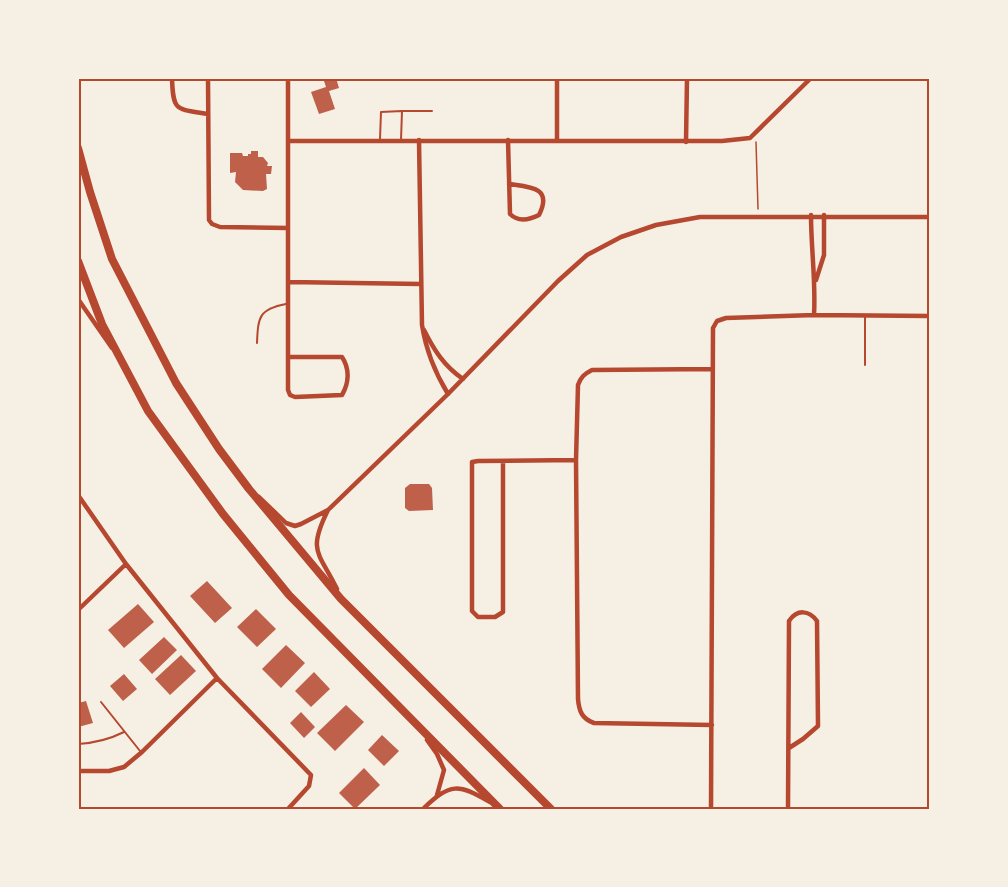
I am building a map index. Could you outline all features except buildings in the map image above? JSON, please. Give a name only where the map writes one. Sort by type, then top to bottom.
[{"type":"main road","points":[[78,148],[112,259],[171,374],[219,449],[249,489],[341,599],[551,809]]},
{"type":"main road","points":[[78,172],[90,192]]},
{"type":"main road","points":[[78,261],[102,324],[154,419],[243,538],[289,595],[335,644],[499,808]]},
{"type":"street","points":[[172,78],[172,99],[175,105],[184,110],[208,114]]},
{"type":"street","points":[[207,78],[208,215],[212,224],[220,227],[288,228]]},
{"type":"street","points":[[288,78],[288,141],[288,228],[288,282],[288,303],[288,357],[288,390],[290,395],[295,397],[342,395],[348,376],[346,363],[342,357],[288,357]]},
{"type":"street","points":[[557,78],[557,140]]},
{"type":"street","points":[[686,142],[687,78]]},
{"type":"street","points":[[288,141],[686,142],[750,138],[811,78]]},
{"type":"street","points":[[419,140],[422,325],[426,350],[432,366],[448,394]]},
{"type":"street","points":[[508,140],[509,184],[510,214],[513,217],[525,219],[539,215],[543,202],[538,190],[509,184]]},
{"type":"street","points":[[811,215],[811,254],[816,283]]},
{"type":"street","points":[[249,489],[266,502],[286,523],[295,526],[328,510],[448,394],[558,280],[587,255],[621,237],[656,225],[700,217],[811,215],[930,217]]},
{"type":"street","points":[[814,315],[816,283],[824,255],[824,215]]},
{"type":"street","points":[[288,282],[421,284]]},
{"type":"street","points":[[78,298],[109,345],[115,349]]},
{"type":"street","points":[[711,809],[713,328],[717,321],[726,318],[814,315],[930,316]]},
{"type":"street","points":[[422,325],[436,352],[451,370],[463,379]]},
{"type":"street","points":[[712,725],[594,723],[586,720],[581,714],[578,699],[576,460],[578,385],[585,373],[592,370],[713,369]]},
{"type":"street","points":[[503,461],[502,612],[495,617],[478,617],[472,611],[472,462],[478,461],[576,460]]},
{"type":"street","points":[[78,495],[126,564],[217,678],[311,775],[309,786],[288,809]]},
{"type":"street","points":[[328,510],[317,535],[316,550],[341,599]]},
{"type":"street","points":[[78,610],[126,564]]},
{"type":"street","points":[[788,809],[789,621],[794,614],[804,612],[812,614],[817,621],[818,726],[789,748]]},
{"type":"street","points":[[78,771],[109,771],[124,766],[142,752],[217,678]]},
{"type":"street","points":[[416,723],[437,754],[444,770],[437,795]]},
{"type":"street","points":[[423,809],[437,795],[454,788],[466,789],[499,808]]},
{"type":"lane","points":[[401,140],[402,111]]},
{"type":"lane","points":[[380,140],[381,112],[432,111]]},
{"type":"lane","points":[[257,343],[258,322],[263,312],[273,306],[288,303]]},
{"type":"lane","points":[[865,316],[865,365]]},
{"type":"lane","points":[[100,702],[142,752]]},
{"type":"lane","points":[[78,744],[108,740],[125,732]]},
{"type":"path","points":[[756,134],[758,216]]}]
